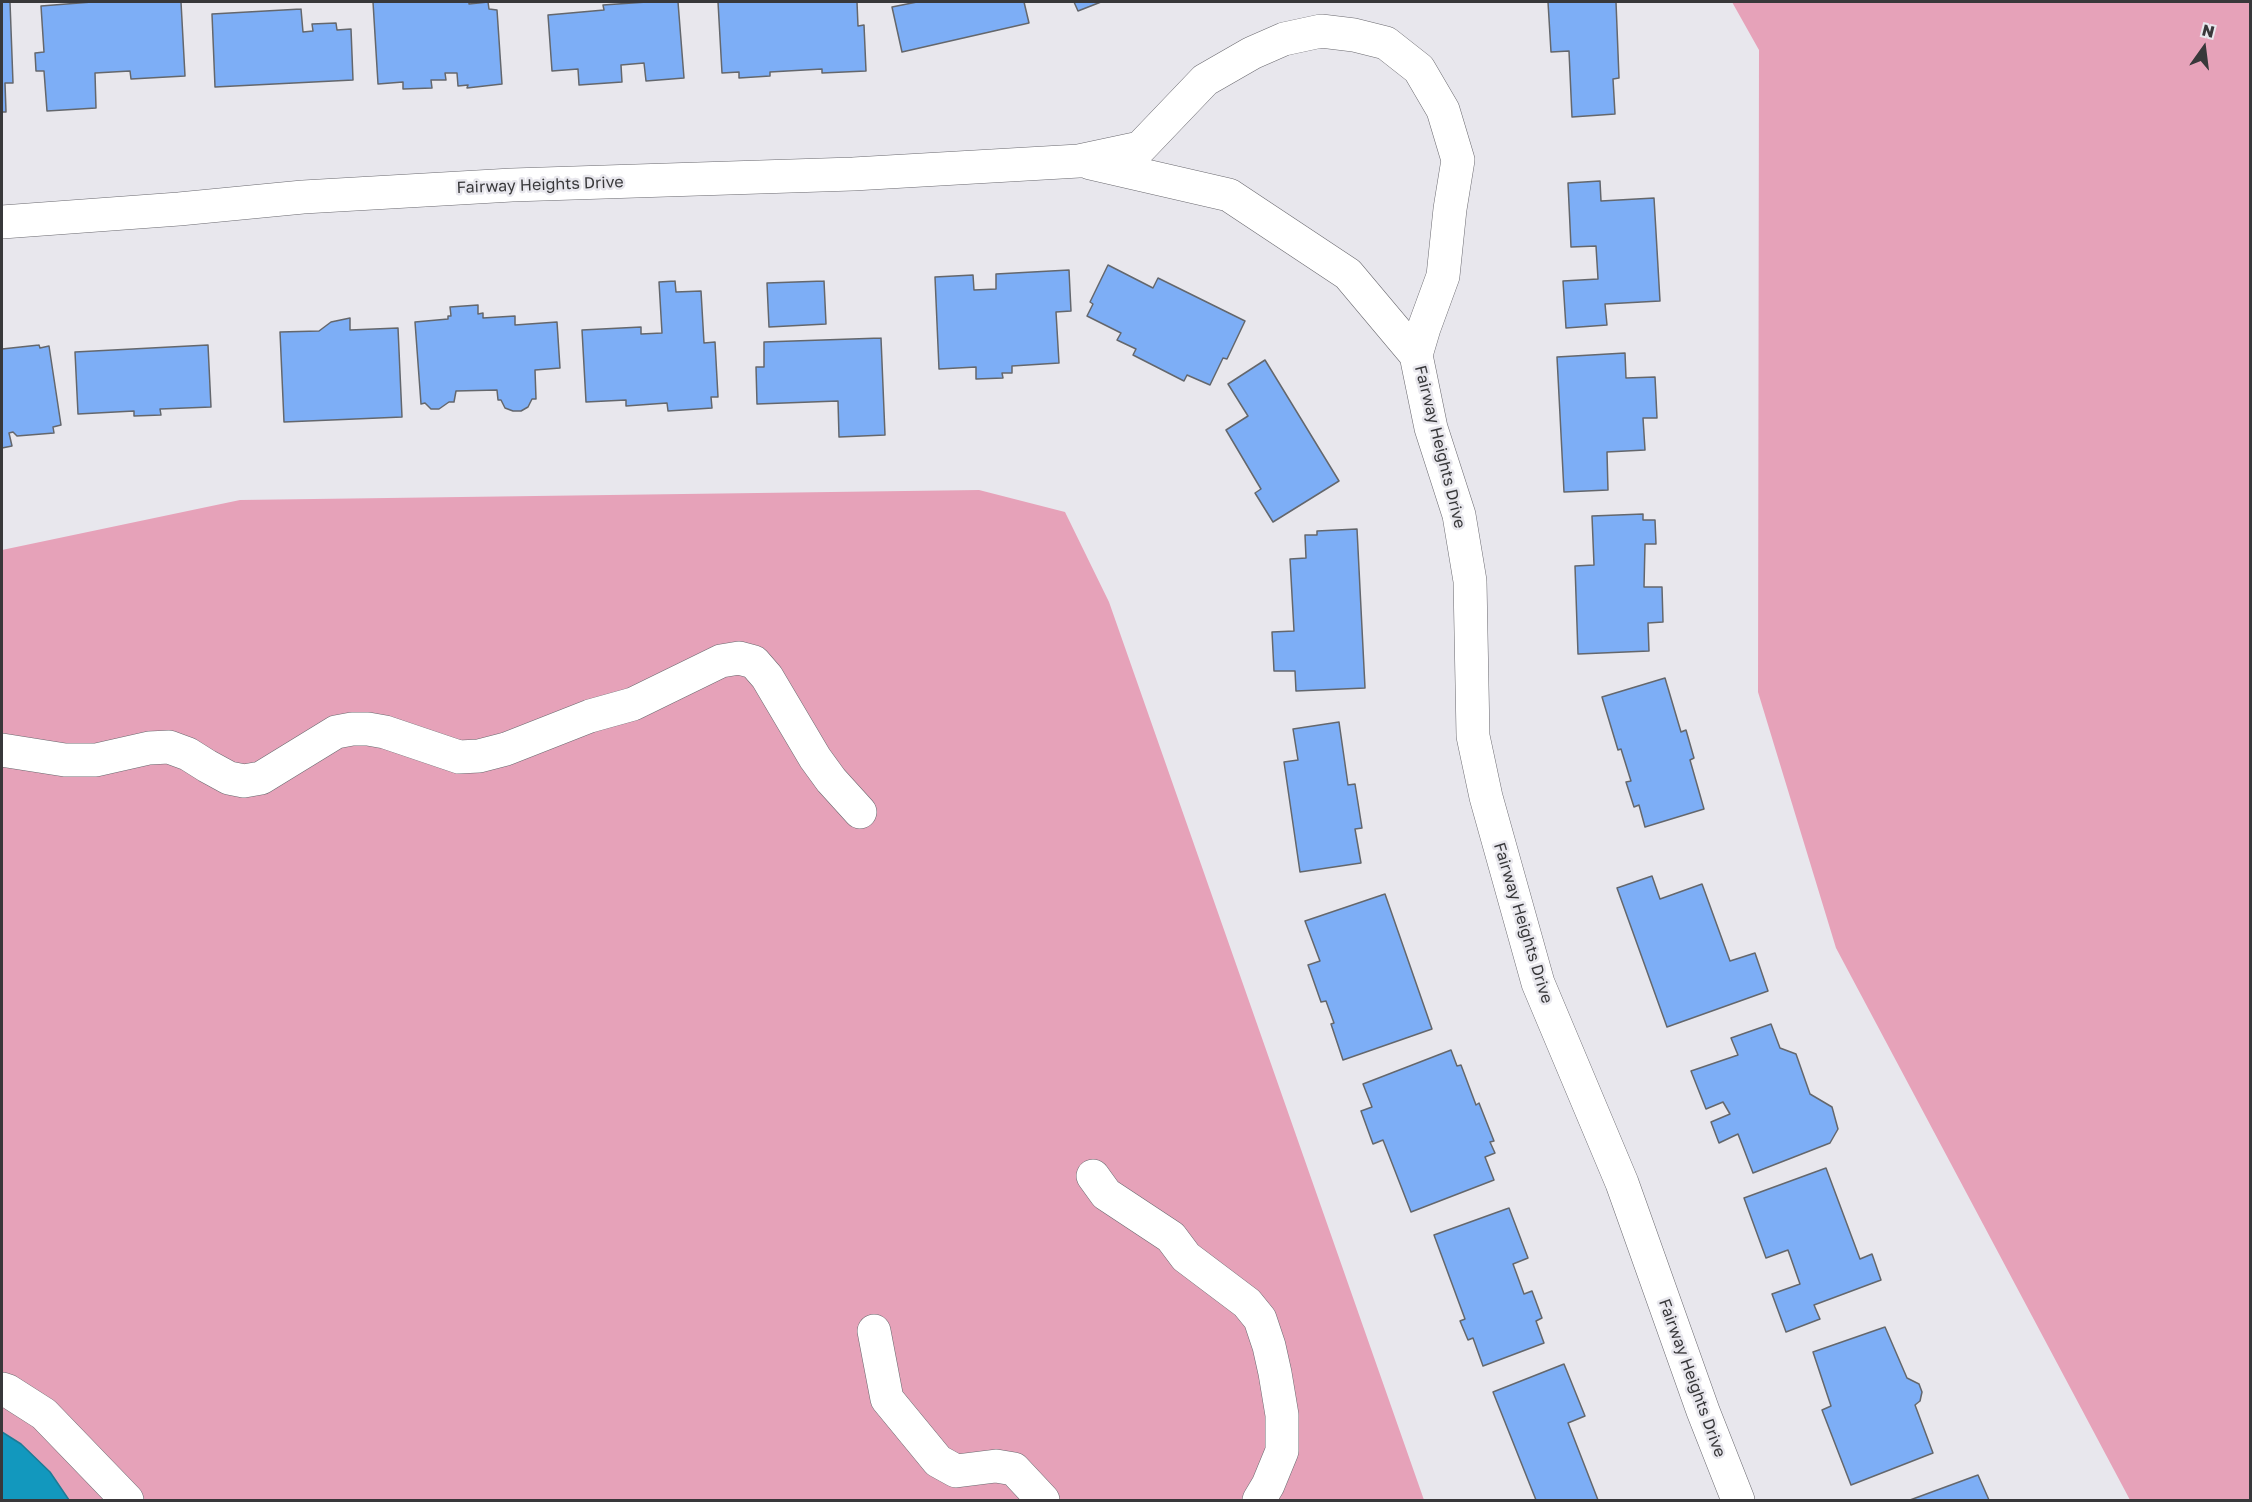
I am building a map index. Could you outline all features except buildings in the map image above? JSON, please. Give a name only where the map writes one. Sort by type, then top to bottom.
[{"type":"street","name":"Fairway Heights Drive","points":[[2,222],[303,197],[512,185],[853,174],[1080,161],[1140,148],[1204,80],[1252,53],[1284,39],[1321,32],[1354,35],[1386,43],[1419,69],[1443,110],[1458,160],[1443,276],[1416,355],[1431,428],[1461,526],[1470,581],[1473,736],[1486,797],[1538,983],[1622,1183],[1703,1411],[1738,1500]]},
{"type":"street","name":"Fairway Heights Drive","points":[[1080,161],[1229,195],[1348,274],[1416,355]]},
{"type":"street","points":[[2,750],[65,760],[96,760],[149,748],[169,747],[188,754],[229,778],[244,782],[261,778],[336,732],[352,729],[385,732],[459,757],[479,756],[506,749],[590,716],[633,704],[721,661],[739,658],[754,662],[767,677],[815,758],[860,812]]},
{"type":"street","points":[[1093,1176],[1106,1194],[1171,1237],[1186,1257],[1247,1303],[1260,1320],[1275,1373],[1282,1415],[1282,1451],[1259,1500]]},
{"type":"street","points":[[874,1331],[887,1399],[938,1461],[956,1471],[996,1466],[1014,1469],[1043,1500]]},
{"type":"street","points":[[2,1389],[44,1414],[127,1500]]},
{"type":"shaded area","points":[[1732,2],[2250,2],[2250,1500],[2130,1500],[1836,948],[1758,692],[1759,50]]},
{"type":"shaded area","points":[[979,490],[1065,512],[1109,602],[1424,1500],[2,1500],[2,550],[240,500]]},
{"type":"water","points":[[2,1432],[21,1444],[50,1472],[69,1500],[2,1500]]}]
